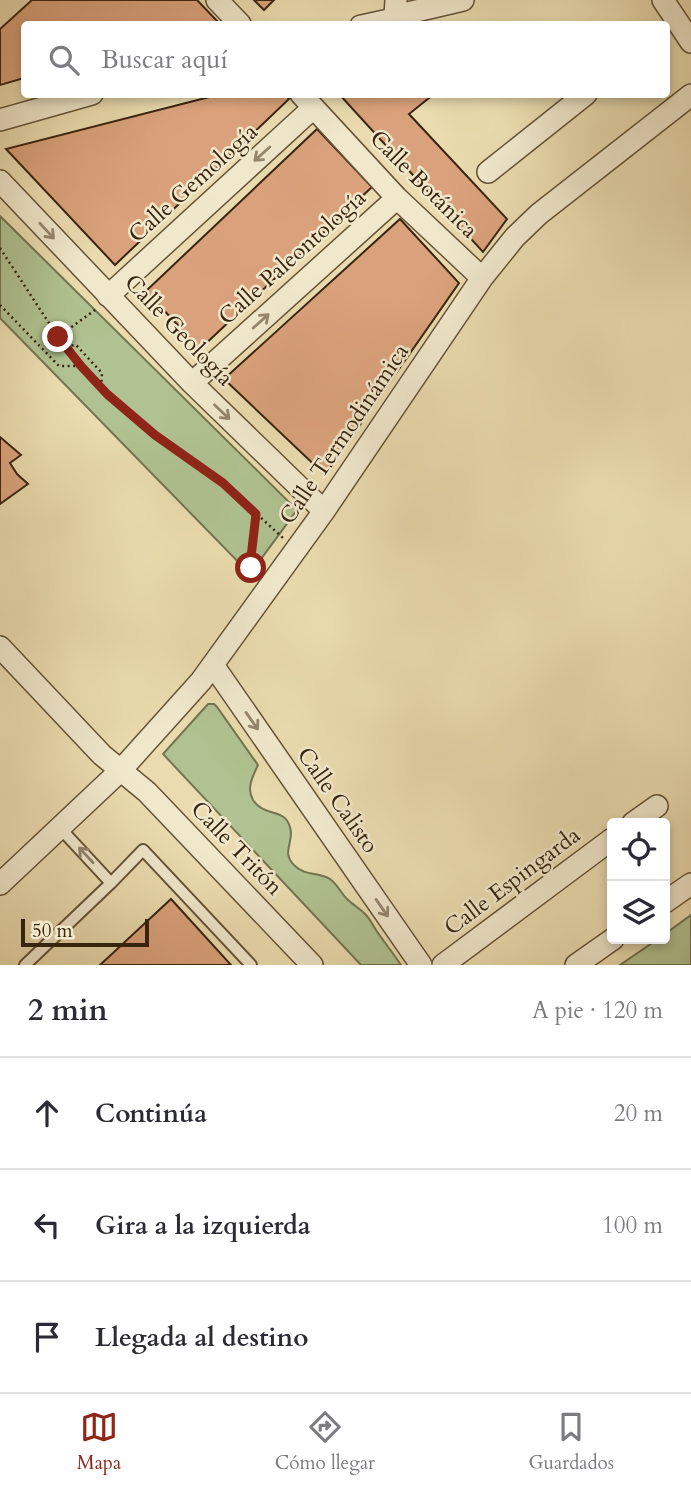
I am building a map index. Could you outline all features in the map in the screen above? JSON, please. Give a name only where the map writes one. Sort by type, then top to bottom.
[{"type":"street","points":[[217,0],[237,21]]},
{"type":"street","points":[[366,21],[396,8],[463,0]]},
{"type":"street","points":[[663,0],[682,32]]},
{"type":"street","name":"Calle Termodinámica","points":[[0,884],[121,770],[201,681],[324,511],[482,278],[515,237],[539,214],[688,96]]},
{"type":"street","points":[[0,120],[78,98]]},
{"type":"street","points":[[488,172],[581,98]]},
{"type":"street","name":"Calle Botánica","points":[[307,101],[397,198],[482,278]]},
{"type":"street","name":"Calle Gemología","points":[[105,301],[307,101]]},
{"type":"street","name":"Calle Geología","points":[[0,181],[105,301],[324,511]]},
{"type":"street","name":"Calle Paleontología","points":[[192,383],[397,198]]},
{"type":"street","name":"Calle Tritón","points":[[0,647],[102,755],[147,792],[312,965]]},
{"type":"street","name":"Calle Calisto","points":[[213,665],[421,965]]},
{"type":"street","points":[[641,818],[657,806]]},
{"type":"street","name":"Calle Espingarda","points":[[443,965],[607,843]]},
{"type":"street","points":[[670,899],[691,884]]},
{"type":"street","points":[[576,965],[607,943]]},
{"type":"lane","points":[[60,828],[111,883]]},
{"type":"lane","points":[[25,965],[144,850],[251,965]]},
{"type":"path","points":[[0,247],[58,337],[101,388],[155,435],[223,483],[284,539]]},
{"type":"path","points":[[58,337],[105,301]]},
{"type":"path","points":[[0,305],[60,366],[81,366]]},
{"type":"path","points":[[65,346],[76,345],[102,373],[101,388]]},
{"type":"path","points":[[256,514],[250,566],[259,575]]},
{"type":"green space","points":[[0,216],[297,510],[250,574],[0,318]]},
{"type":"green space","points":[[208,704],[217,707],[258,765],[251,782],[251,796],[258,806],[279,814],[287,821],[291,832],[288,851],[291,861],[303,871],[332,881],[347,899],[367,916],[401,965],[361,965],[163,754]]},
{"type":"green space","points":[[691,915],[691,965],[620,965],[651,944],[670,944],[670,930]]},
{"type":"building","points":[[32,0],[197,0],[217,21],[21,21],[21,79],[0,85],[0,29]]},
{"type":"building","points":[[254,0],[274,0],[264,10]]},
{"type":"building","points":[[205,98],[289,99],[115,265],[6,149]]},
{"type":"building","points":[[343,98],[429,98],[409,114],[507,219],[483,252]]},
{"type":"building","points":[[317,129],[372,187],[200,349],[146,291]]},
{"type":"building","points":[[400,219],[459,283],[325,475],[224,379]]},
{"type":"building","points":[[0,437],[21,455],[10,463],[28,484],[0,504]]},
{"type":"building","points":[[171,899],[231,965],[100,965]]},
{"type":"route","points":[[58,337],[107,394],[155,435],[223,483],[256,514],[251,568]]}]
